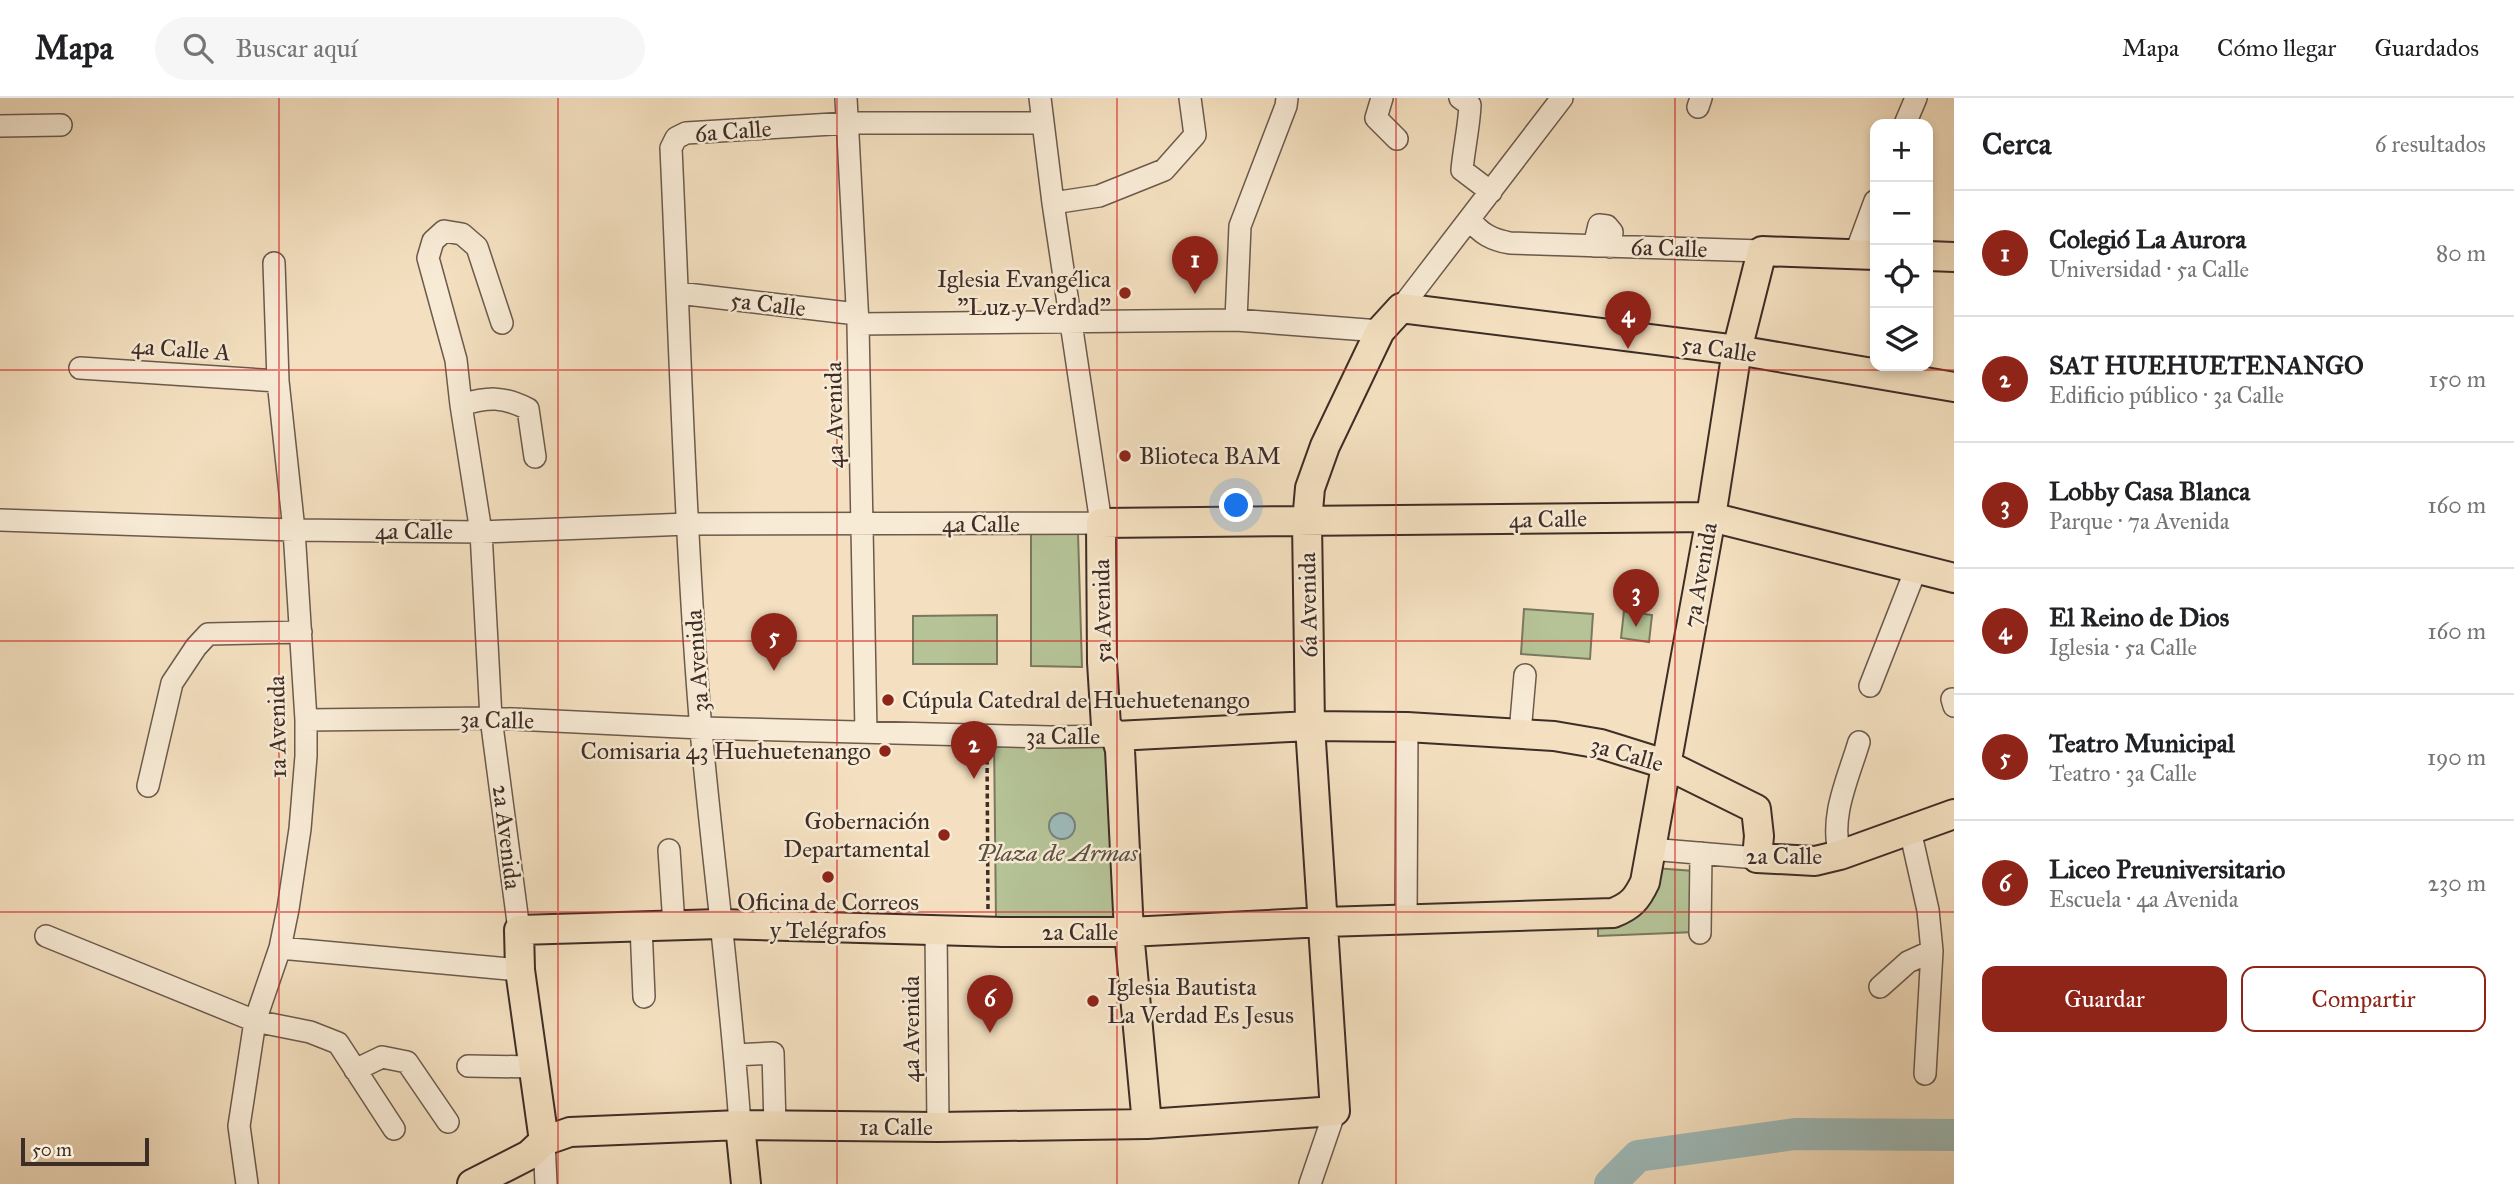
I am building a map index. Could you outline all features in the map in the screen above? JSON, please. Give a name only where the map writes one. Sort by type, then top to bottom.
[{"type":"main road","name":"6a Calle","points":[[1762,251],[1865,255]]},
{"type":"main road","name":"7a Avenida","points":[[1637,898],[1645,882],[1737,350],[1762,251]]},
{"type":"main road","points":[[1933,256],[1954,257]]},
{"type":"main road","name":"6a Avenida","points":[[1335,1111],[1310,726],[1307,522],[1310,488],[1325,446],[1380,331],[1409,309]]},
{"type":"main road","name":"5a Calle","points":[[1409,309],[1737,350],[1954,387]]},
{"type":"main road","name":"4a Calle","points":[[1101,523],[1710,517],[1954,578]]},
{"type":"main road","name":"5a Avenida","points":[[1101,523],[1102,662],[1106,726],[1116,736],[1120,750],[1129,932],[1147,1124]]},
{"type":"main road","name":"3a Calle","points":[[1116,736],[1310,726],[1407,727],[1520,733],[1601,744],[1665,764],[1757,804],[1757,858]]},
{"type":"main road","name":"2a Calle","points":[[1757,858],[1815,861],[1840,855],[1954,814]]},
{"type":"main road","name":"2a Calle","points":[[519,929],[720,923],[936,930],[1129,932],[1324,922],[1613,913],[1628,907],[1637,898]]},
{"type":"main road","name":"2a Avenida","points":[[519,929],[520,970],[544,1141]]},
{"type":"main road","name":"1a Calle","points":[[472,1184],[529,1155],[544,1141],[570,1132],[740,1125],[938,1127],[1147,1124],[1335,1111]]},
{"type":"main road","name":"3a Avenida","points":[[740,1125],[746,1184]]},
{"type":"street","name":"4a Avenida","points":[[846,98],[857,319],[866,732]]},
{"type":"street","name":"5a Avenida","points":[[1040,98],[1101,523]]},
{"type":"street","points":[[1053,203],[1099,197],[1164,170],[1195,135],[1190,98]]},
{"type":"street","points":[[1236,320],[1241,226],[1287,98]]},
{"type":"street","points":[[1382,98],[1376,118],[1397,139]]},
{"type":"street","points":[[1460,98],[1470,105],[1462,170],[1491,192]]},
{"type":"street","name":"6a Avenida","points":[[1409,309],[1474,224],[1491,192],[1562,98]]},
{"type":"street","points":[[1907,119],[1916,98]]},
{"type":"street","name":"6a Calle","points":[[676,138],[686,134],[849,123],[1042,124]]},
{"type":"street","points":[[0,126],[61,125]]},
{"type":"street","name":"3a Avenida","points":[[676,138],[671,148],[688,524],[701,728],[740,1125]]},
{"type":"street","name":"6a Calle","points":[[1474,224],[1492,238],[1510,243],[1762,251]]},
{"type":"street","points":[[1865,255],[1870,228]]},
{"type":"street","name":"2a Avenida","points":[[502,323],[477,247],[463,234],[444,231],[433,241],[428,258],[456,360],[481,532],[491,718],[519,929]]},
{"type":"street","name":"1a Avenida","points":[[247,1184],[239,1126],[255,1021],[280,948],[295,869],[306,720],[294,530],[278,381],[274,263]]},
{"type":"street","name":"5a Calle","points":[[678,293],[857,319],[1236,320],[1380,331]]},
{"type":"street","name":"4a Calle A","points":[[80,368],[278,381]]},
{"type":"street","points":[[461,405],[478,400],[509,399],[528,410],[535,457]]},
{"type":"street","name":"4a Calle","points":[[0,520],[294,530],[481,532],[688,524],[1101,523]]},
{"type":"street","points":[[1870,686],[1916,569]]},
{"type":"street","points":[[148,786],[172,683],[208,634],[301,632]]},
{"type":"street","points":[[1520,733],[1525,675]]},
{"type":"street","name":"3a Calle","points":[[306,720],[491,718],[701,728],[1116,736]]},
{"type":"street","points":[[1406,920],[1407,727]]},
{"type":"street","points":[[1840,855],[1835,839],[1836,816],[1859,742]]},
{"type":"street","points":[[1910,830],[1928,910],[1932,951],[1925,1073]]},
{"type":"street","name":"2a Calle","points":[[1650,849],[1757,858]]},
{"type":"street","points":[[669,850],[674,925]]},
{"type":"street","points":[[1699,933],[1700,853]]},
{"type":"street","points":[[641,926],[644,997]]},
{"type":"street","name":"4a Avenida","points":[[936,930],[938,1127]]},
{"type":"street","points":[[46,936],[255,1021],[310,1032],[338,1043],[394,1129]]},
{"type":"street","points":[[280,948],[520,970]]},
{"type":"street","points":[[1880,987],[1908,962],[1932,951]]},
{"type":"street","points":[[735,1055],[773,1053],[775,1126]]},
{"type":"street","points":[[355,1070],[382,1057],[407,1062],[448,1122]]},
{"type":"street","points":[[468,1066],[534,1066]]},
{"type":"street","name":"6a Avenida","points":[[1310,1184],[1335,1111]]},
{"type":"street","points":[[544,1141],[546,1184]]},
{"type":"path","points":[[986,735],[988,931]]},
{"type":"green space","points":[[1031,533],[1078,533],[1082,667],[1031,666]]},
{"type":"green space","points":[[1524,609],[1593,614],[1590,659],[1521,654]]},
{"type":"green space","points":[[1624,611],[1652,615],[1649,642],[1621,638]]},
{"type":"green space","points":[[997,615],[997,664],[913,664],[913,616]]},
{"type":"green space","name":"Plaza de Armas","points":[[994,737],[1111,739],[1124,920],[996,922]]},
{"type":"green space","points":[[1654,868],[1694,871],[1695,932],[1598,936],[1598,920]]},
{"type":"water","points":[[1062,813],[1071,817],[1075,826],[1071,835],[1062,839],[1053,835],[1049,826],[1053,817]]},
{"type":"waterway","points":[[1610,1184],[1638,1156],[1795,1134],[1954,1135]]},
{"type":"place","name":"Iglesia Evangélica \"Luz y Verdad\"","points":[[1125,293]]},
{"type":"place","name":"Colegió La Aurora","points":[[1195,294]]},
{"type":"place","name":"El Reino de Dios","points":[[1628,349]]},
{"type":"place","name":"Blioteca BAM","points":[[1125,456]]},
{"type":"place","name":"Lobby Casa Blanca","points":[[1636,627]]},
{"type":"place","name":"Teatro Municipal","points":[[774,671]]},
{"type":"place","name":"Cúpula Catedral de Huehuetenango","points":[[888,700]]},
{"type":"place","name":"Comisaria 43 Huehuetenango","points":[[885,751]]},
{"type":"place","name":"SAT HUEHUETENANGO","points":[[974,779]]},
{"type":"place","name":"Gobernación Departamental","points":[[944,835]]},
{"type":"place","name":"Oficina de Correos y Telégrafos","points":[[828,877]]},
{"type":"place","name":"Iglesia Bautista La Verdad Es Jesus","points":[[1093,1001]]},
{"type":"place","name":"Liceo Preuniversitario","points":[[990,1033]]}]
